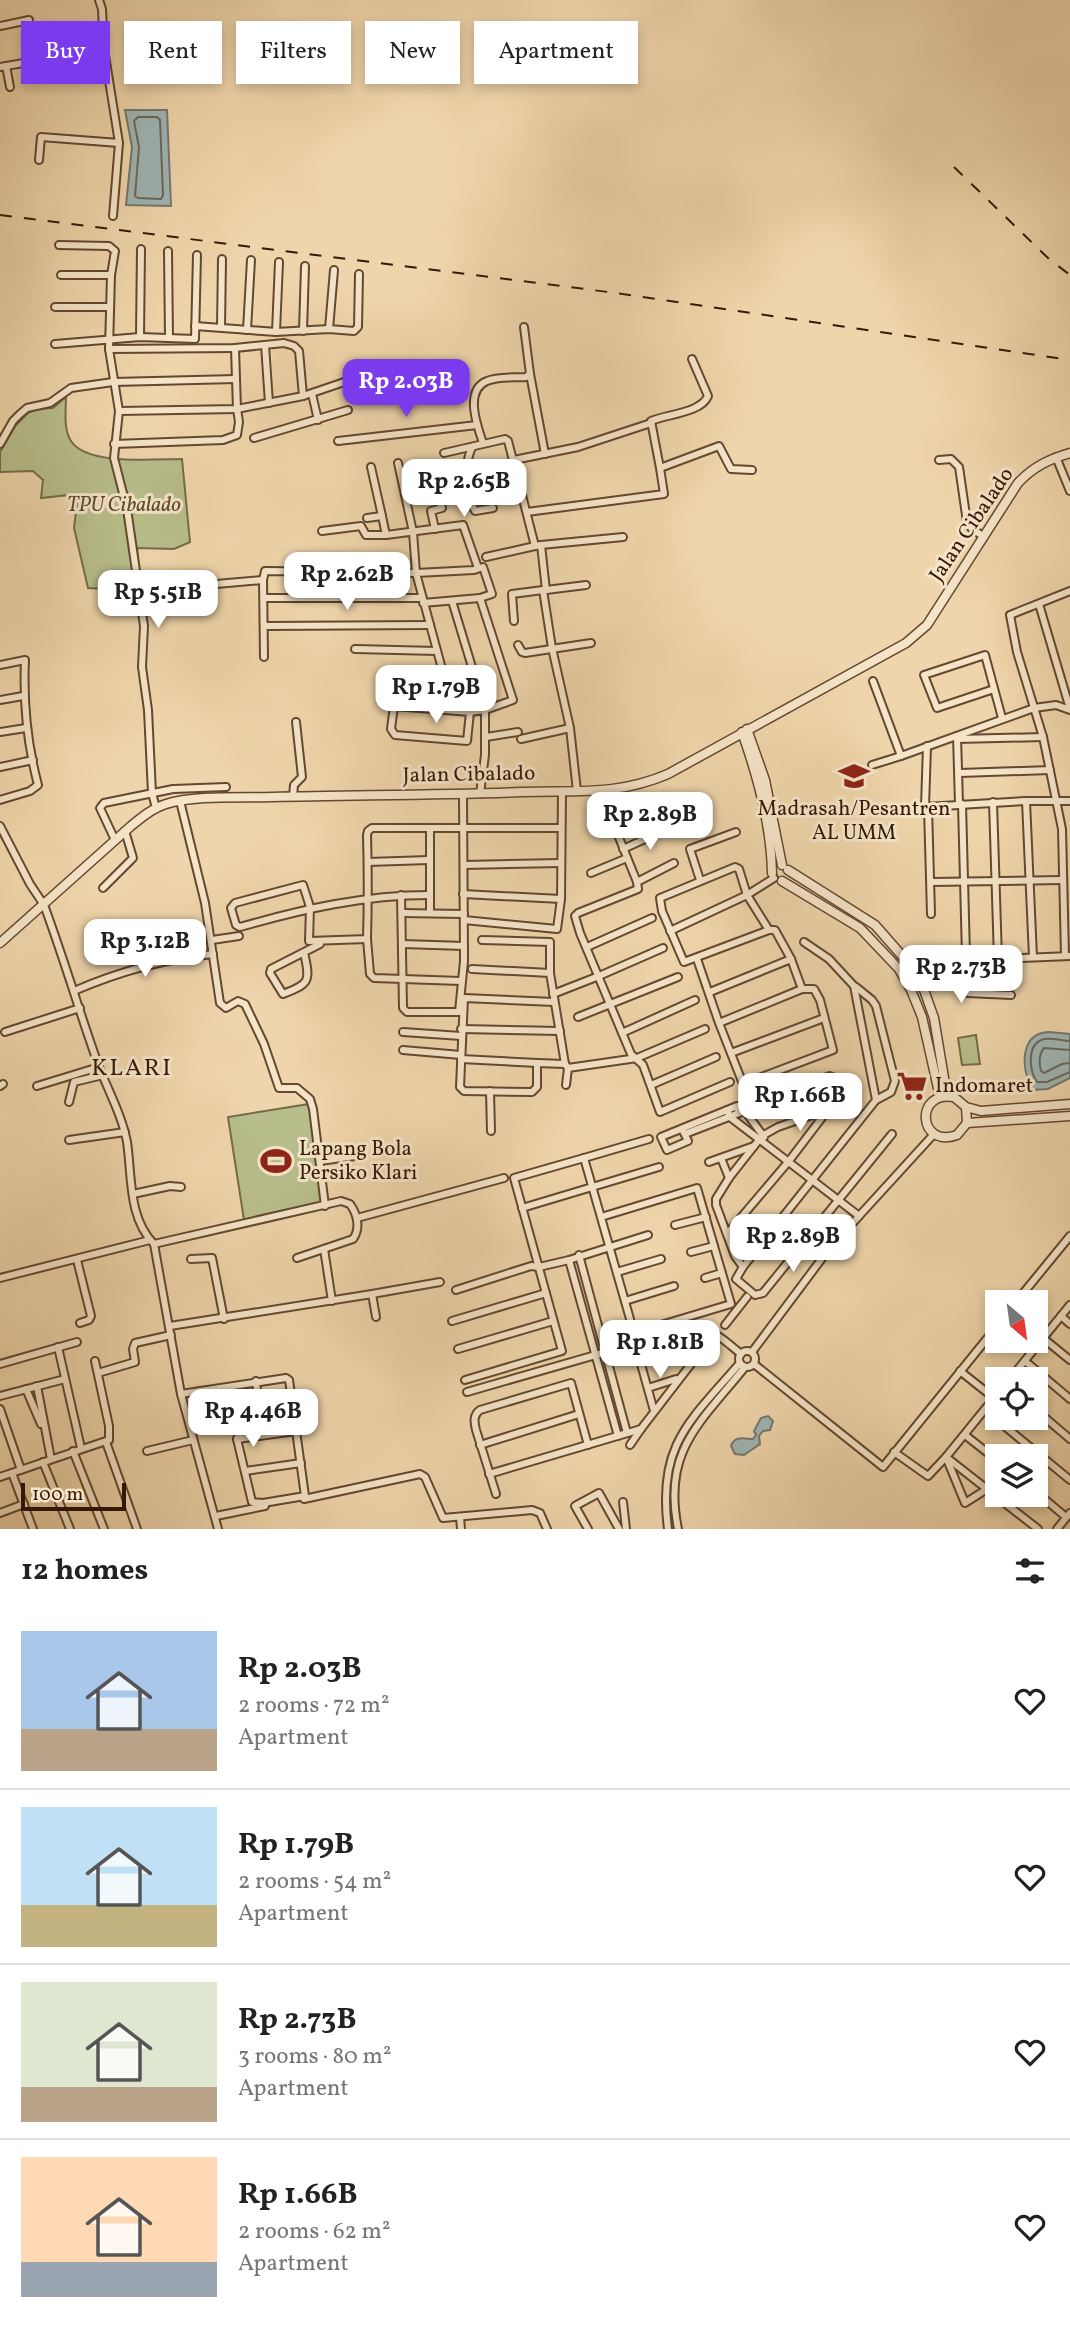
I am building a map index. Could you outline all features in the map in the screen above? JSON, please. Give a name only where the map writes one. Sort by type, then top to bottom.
[{"type":"street","points":[[99,0],[104,21]]},
{"type":"street","points":[[0,26],[29,20]]},
{"type":"street","points":[[10,87],[3,66],[21,63]]},
{"type":"street","points":[[110,84],[119,143],[113,216]]},
{"type":"street","points":[[39,160],[41,137],[119,143]]},
{"type":"street","points":[[59,245],[113,248],[115,251],[111,275],[109,349],[118,411],[114,458],[127,509],[144,626],[142,667],[150,729],[154,801]]},
{"type":"street","points":[[140,337],[141,249]]},
{"type":"street","points":[[168,251],[169,337]]},
{"type":"street","points":[[197,255],[197,348]]},
{"type":"street","points":[[221,327],[222,259]]},
{"type":"street","points":[[247,330],[251,260]]},
{"type":"street","points":[[276,332],[279,262]]},
{"type":"street","points":[[303,331],[305,266]]},
{"type":"street","points":[[328,329],[334,270]]},
{"type":"street","points":[[195,326],[276,332],[328,329],[354,331],[358,327],[359,274]]},
{"type":"street","points":[[61,275],[111,275]]},
{"type":"street","points":[[55,307],[110,307]]},
{"type":"street","points":[[524,327],[545,454]]},
{"type":"street","points":[[55,344],[140,337],[195,339]]},
{"type":"street","points":[[109,349],[235,348],[284,343],[298,349],[303,396]]},
{"type":"street","points":[[265,345],[269,403]]},
{"type":"street","points":[[114,444],[223,440],[234,437],[239,431],[235,348]]},
{"type":"street","points":[[514,460],[578,447],[651,423],[652,420],[699,407],[707,400],[705,386],[692,359]]},
{"type":"street","points":[[483,443],[474,406],[477,390],[489,379],[526,377],[530,374]]},
{"type":"street","points":[[118,411],[237,409],[312,394],[356,378]]},
{"type":"street","points":[[0,444],[13,421],[27,408],[50,403],[71,388],[113,382],[236,379]]},
{"type":"street","points":[[312,394],[318,420]]},
{"type":"street","points":[[254,438],[348,410]]},
{"type":"street","points":[[527,512],[664,494],[651,423]]},
{"type":"street","points":[[338,441],[477,425]]},
{"type":"street","points":[[444,453],[506,439],[538,546],[552,648],[570,728],[576,786]]},
{"type":"street","points":[[660,468],[719,446],[731,469],[752,471]]},
{"type":"street","points":[[472,447],[467,459],[471,503],[475,511],[493,508]]},
{"type":"street","name":"Jalan Cibalado","points":[[0,943],[44,905],[113,836],[125,831],[154,801],[293,793],[480,794],[562,791],[576,786],[614,790],[660,777],[913,638],[927,625],[1027,472],[1070,453]]},
{"type":"street","points":[[1056,457],[1070,491]]},
{"type":"street","points":[[939,460],[951,459],[959,467],[967,522],[983,536]]},
{"type":"street","points":[[398,463],[413,532],[416,573],[445,680]]},
{"type":"street","points":[[429,464],[442,508],[431,511],[435,529]]},
{"type":"street","points":[[371,467],[386,535]]},
{"type":"street","points":[[470,486],[519,478]]},
{"type":"street","points":[[367,518],[382,516]]},
{"type":"street","points":[[322,531],[361,526],[366,535],[386,535],[463,525],[478,568]]},
{"type":"street","points":[[486,557],[538,546],[623,537]]},
{"type":"street","points":[[264,598],[452,601],[492,594],[483,567],[416,573],[268,569],[263,580],[264,657]]},
{"type":"street","points":[[205,585],[263,580]]},
{"type":"street","points":[[514,621],[512,594],[586,585]]},
{"type":"street","points":[[966,957],[971,960],[1067,956],[1066,900],[1062,880],[1066,829],[1057,802],[1043,737],[1017,652],[1010,615],[1070,592]]},
{"type":"street","points":[[470,712],[467,741],[395,735],[391,729],[394,706],[470,712],[485,710],[513,700],[480,598]]},
{"type":"street","points":[[452,601],[485,710],[486,737],[480,794]]},
{"type":"street","points":[[1039,604],[1070,709]]},
{"type":"street","points":[[264,626],[430,625]]},
{"type":"street","points":[[518,645],[525,653],[591,643]]},
{"type":"street","points":[[355,649],[437,651]]},
{"type":"street","points":[[994,689],[937,708],[924,675],[985,655],[1002,718]]},
{"type":"street","points":[[0,665],[25,660],[23,696],[26,728],[38,785],[30,791],[0,800]]},
{"type":"street","points":[[405,677],[476,682]]},
{"type":"street","points":[[873,681],[901,756]]},
{"type":"street","points":[[0,700],[23,696]]},
{"type":"street","points":[[872,765],[1034,708],[1056,705],[1070,709]]},
{"type":"street","points":[[293,793],[302,777],[296,722]]},
{"type":"street","points":[[0,732],[26,728]]},
{"type":"street","points":[[486,737],[570,728]]},
{"type":"street","points":[[670,931],[747,895],[776,877],[786,878],[765,780],[745,731]]},
{"type":"street","points":[[745,731],[769,832],[776,877]]},
{"type":"street","points":[[957,737],[1043,737]]},
{"type":"street","points":[[957,737],[968,993],[1011,995]]},
{"type":"street","points":[[927,746],[925,807],[928,807],[931,914]]},
{"type":"street","points":[[0,767],[33,760]]},
{"type":"street","points":[[960,773],[1050,770]]},
{"type":"street","points":[[113,836],[100,805],[154,801],[173,789],[226,787]]},
{"type":"street","points":[[614,790],[618,835],[638,889],[575,916],[587,947],[631,1054],[643,1065],[660,1112],[730,1082]]},
{"type":"street","points":[[402,913],[430,912],[554,930],[558,926],[561,900],[562,791]]},
{"type":"street","points":[[401,895],[403,1009],[407,1012],[459,1012],[464,946],[463,794]]},
{"type":"street","points":[[180,801],[205,903],[221,1005],[226,1008],[238,1001],[245,1004],[264,1044],[279,1088],[297,1088],[310,1099],[325,1206]]},
{"type":"street","points":[[1026,801],[1033,957]]},
{"type":"street","points":[[928,807],[993,802],[1070,801]]},
{"type":"street","points":[[993,802],[998,959]]},
{"type":"street","points":[[0,826],[44,905],[99,1067],[125,1132],[136,1213],[152,1242],[181,1394],[218,1529]]},
{"type":"street","points":[[461,981],[371,976],[367,939],[367,835],[372,828],[561,828]]},
{"type":"street","points":[[430,829],[430,912]]},
{"type":"street","points":[[623,849],[665,830]]},
{"type":"street","points":[[103,888],[133,858],[125,831]]},
{"type":"street","points":[[700,880],[690,849],[736,832]]},
{"type":"street","points":[[591,873],[627,858]]},
{"type":"street","points":[[368,862],[429,860]]},
{"type":"street","points":[[464,865],[561,863]]},
{"type":"street","points":[[637,882],[674,863]]},
{"type":"street","points":[[769,930],[747,895],[739,869],[735,867],[660,898],[670,931],[686,963],[775,930],[802,989]]},
{"type":"street","points":[[774,867],[785,868],[875,925],[911,966],[923,987],[934,1018],[944,1096],[922,1017],[899,969],[860,928],[776,877],[774,867]]},
{"type":"street","points":[[931,882],[1062,880]]},
{"type":"street","points":[[367,939],[312,942],[308,938],[310,907],[305,888],[300,884],[234,903],[231,908],[236,925],[240,927],[310,907],[368,898],[430,895]]},
{"type":"street","points":[[463,894],[561,900]]},
{"type":"street","points":[[587,947],[652,918]]},
{"type":"street","points":[[212,940],[239,936]]},
{"type":"street","points":[[482,940],[550,942],[550,973],[567,1066],[566,1085]]},
{"type":"street","points":[[304,953],[307,982],[304,986],[283,994],[269,971],[323,942]]},
{"type":"street","points":[[804,942],[829,959],[876,1006],[895,1081],[891,1092],[876,1100],[736,1279],[755,1295],[761,1295],[892,1134]]},
{"type":"street","points":[[403,944],[464,946]]},
{"type":"street","points":[[537,1063],[536,1090],[462,1090],[461,1032],[464,998],[553,998],[663,948]]},
{"type":"street","points":[[74,991],[142,965],[213,954]]},
{"type":"street","points":[[697,959],[719,1023],[741,1080],[745,1084],[833,1050],[816,991],[802,989],[719,1023]]},
{"type":"street","points":[[710,992],[791,960]]},
{"type":"street","points":[[472,969],[550,973]]},
{"type":"street","points":[[578,1017],[678,977]]},
{"type":"street","points":[[854,986],[876,1100]]},
{"type":"street","points":[[622,1033],[695,1000]]},
{"type":"street","points":[[5,1032],[80,1008]]},
{"type":"street","points":[[732,1054],[824,1018]]},
{"type":"street","points":[[403,1050],[567,1066],[637,1058],[705,1029]]},
{"type":"street","points":[[403,1032],[560,1031]]},
{"type":"street","points":[[651,1085],[716,1057]]},
{"type":"street","points":[[37,1086],[99,1067]]},
{"type":"street","points":[[69,1102],[74,1082],[103,1075]]},
{"type":"street","points":[[684,1132],[728,1114],[742,1112],[832,1075],[837,1079],[844,1097],[838,1106],[778,1127],[761,1137],[716,1199],[735,1256],[743,1267]]},
{"type":"street","points":[[490,1091],[491,1131]]},
{"type":"street","points":[[966,1107],[967,1123],[957,1135],[949,1138],[934,1135],[928,1128],[925,1119],[927,1110],[932,1102],[944,1096],[954,1097],[966,1107],[981,1111],[1070,1104]]},
{"type":"street","points":[[727,1234],[789,1161],[828,1109]]},
{"type":"street","points":[[742,1112],[761,1137]]},
{"type":"street","points":[[728,1114],[761,1137],[859,1216]]},
{"type":"street","points":[[967,1123],[1070,1116]]},
{"type":"street","points":[[69,1140],[125,1132]]},
{"type":"street","points":[[752,1352],[825,1253],[934,1135]]},
{"type":"street","points":[[465,1380],[562,1351],[514,1178],[649,1139]]},
{"type":"street","points":[[709,1162],[755,1146]]},
{"type":"street","points":[[320,1161],[362,1155]]},
{"type":"street","points":[[584,1158],[634,1333],[731,1304],[697,1188],[601,1217]]},
{"type":"street","points":[[721,1158],[729,1178]]},
{"type":"street","points":[[522,1208],[659,1167]]},
{"type":"street","points":[[357,1218],[504,1178]]},
{"type":"street","points":[[133,1194],[170,1186],[181,1187]]},
{"type":"street","points":[[0,1278],[152,1242],[348,1202],[357,1218],[357,1231],[353,1239],[297,1258]]},
{"type":"street","points":[[675,1225],[706,1217]]},
{"type":"street","points":[[456,1290],[531,1266],[538,1267],[569,1259],[648,1235]]},
{"type":"street","points":[[1026,1290],[1070,1236]]},
{"type":"street","points":[[691,1252],[714,1246]]},
{"type":"street","points":[[324,1249],[332,1301]]},
{"type":"street","points":[[579,1255],[627,1433]]},
{"type":"street","points":[[191,1259],[212,1258],[224,1319]]},
{"type":"street","points":[[569,1259],[618,1436]]},
{"type":"street","points":[[617,1272],[661,1259]]},
{"type":"street","points":[[77,1260],[92,1316],[89,1320],[80,1322]]},
{"type":"street","points":[[705,1278],[722,1273]]},
{"type":"street","points":[[170,1326],[440,1282]]},
{"type":"street","points":[[625,1301],[674,1286]]},
{"type":"street","points":[[452,1321],[546,1293]]},
{"type":"street","points":[[372,1294],[376,1317]]},
{"type":"street","points":[[724,1325],[747,1297]]},
{"type":"street","points":[[726,1305],[736,1312]]},
{"type":"street","points":[[1048,1332],[1070,1306]]},
{"type":"street","points":[[1061,1316],[1070,1324]]},
{"type":"street","points":[[458,1349],[553,1321]]},
{"type":"street","points":[[467,1392],[693,1327],[716,1333],[741,1354],[742,1365],[716,1404],[691,1434],[678,1460],[673,1486],[678,1529]]},
{"type":"street","points":[[98,1373],[135,1362],[135,1343],[171,1335]]},
{"type":"street","points":[[630,1445],[708,1342],[701,1340],[639,1357],[654,1411]]},
{"type":"street","points":[[668,1529],[665,1493],[669,1460],[676,1443],[710,1398],[742,1365],[754,1364],[883,1467],[985,1341]]},
{"type":"street","points":[[0,1364],[77,1342]]},
{"type":"street","points":[[1048,1342],[1070,1360]]},
{"type":"street","points":[[58,1347],[81,1448]]},
{"type":"street","points":[[741,1354],[745,1351],[752,1352],[756,1358],[754,1364]]},
{"type":"street","points":[[1020,1367],[1031,1353]]},
{"type":"street","points":[[0,1477],[109,1440],[95,1361]]},
{"type":"street","points":[[1025,1361],[1070,1399]]},
{"type":"street","points":[[960,1371],[985,1388]]},
{"type":"street","points":[[181,1394],[284,1377],[288,1379],[306,1497]]},
{"type":"street","points":[[0,1396],[65,1379]]},
{"type":"street","points":[[648,1388],[678,1379]]},
{"type":"street","points":[[256,1381],[265,1435]]},
{"type":"street","points":[[496,1494],[474,1420],[480,1410],[570,1383],[588,1445]]},
{"type":"street","points":[[37,1386],[51,1459]]},
{"type":"street","points":[[26,1390],[45,1433]]},
{"type":"street","points":[[710,1398],[716,1404]]},
{"type":"street","points":[[258,1400],[237,1439],[254,1504],[306,1497]]},
{"type":"street","points":[[0,1409],[21,1470]]},
{"type":"street","points":[[894,1452],[928,1476],[985,1410]]},
{"type":"street","points":[[480,1445],[579,1413]]},
{"type":"street","points":[[1048,1420],[1070,1439]]},
{"type":"street","points":[[489,1474],[640,1429]]},
{"type":"street","points":[[1009,1430],[1070,1480]]},
{"type":"street","points":[[237,1439],[296,1431]]},
{"type":"street","points":[[964,1435],[985,1451]]},
{"type":"street","points":[[147,1451],[193,1440]]},
{"type":"street","points":[[106,1441],[137,1529]]},
{"type":"street","points":[[73,1451],[104,1529]]},
{"type":"street","points":[[946,1457],[985,1487]]},
{"type":"street","points":[[946,1457],[965,1503],[985,1490]]},
{"type":"street","points":[[43,1462],[70,1529]]},
{"type":"street","points":[[245,1471],[301,1463]]},
{"type":"street","points":[[12,1473],[33,1529]]},
{"type":"street","points":[[216,1516],[420,1474],[425,1477],[441,1516],[447,1518],[531,1510],[540,1513],[547,1529]]},
{"type":"street","points":[[588,1529],[575,1506],[599,1493],[619,1529]]},
{"type":"street","points":[[1048,1501],[1068,1515],[1057,1529]]},
{"type":"street","points":[[623,1502],[626,1529]]},
{"type":"street","points":[[0,1513],[24,1504]]},
{"type":"street","points":[[1010,1507],[1038,1529]]},
{"type":"street","points":[[460,1517],[461,1529]]},
{"type":"street","points":[[1024,1518],[1027,1529]]},
{"type":"green space","name":"TPU Cibalado","points":[[66,397],[67,431],[71,441],[79,449],[106,458],[182,459],[190,542],[174,549],[137,548],[140,583],[130,584],[125,590],[88,588],[74,528],[78,494],[41,498],[43,480],[33,471],[0,472],[0,452],[16,425],[28,413],[36,409],[53,408]]},
{"type":"green space","points":[[976,1035],[980,1064],[962,1065],[958,1038]]},
{"type":"green space","name":"Lapang Bola Persiko Klari","points":[[309,1104],[323,1205],[244,1220],[228,1117]]},
{"type":"water","points":[[125,110],[167,110],[171,206],[126,205],[132,147]]},
{"type":"water","points":[[1049,1032],[1070,1034],[1070,1078],[1048,1089],[1031,1090],[1025,1052],[1033,1038]]},
{"type":"water","points":[[768,1416],[773,1421],[770,1430],[763,1431],[759,1436],[760,1444],[744,1455],[735,1454],[731,1446],[735,1440],[753,1439],[761,1418]]},
{"type":"waterway","points":[[280,793],[289,792]]},
{"type":"waterway","points":[[71,875],[88,859]]},
{"type":"railway","points":[[954,167],[1049,259],[1070,275]]},
{"type":"railway","points":[[0,215],[616,293],[1070,360]]},
{"type":"place","name":"Madrasah/Pesantren AL UMM","points":[[854,776]]},
{"type":"place","name":"Indomaret","points":[[912,1086]]},
{"type":"place","name":"Lapang Bola Persiko Klari","points":[[276,1161]]},
{"type":"district","name":"KLARI","points":[[132,1069]]}]
